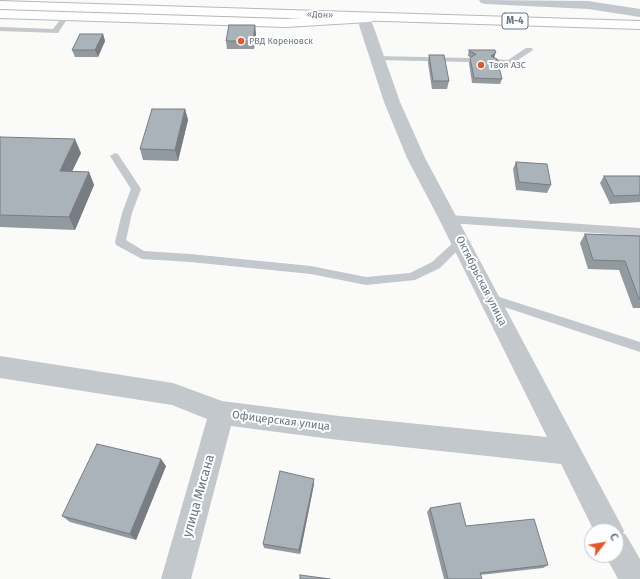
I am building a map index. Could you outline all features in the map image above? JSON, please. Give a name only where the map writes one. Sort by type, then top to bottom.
[{"type":"main road","name":"«Дон»","points":[[222,0],[640,14]]},
{"type":"main road","name":"«Дон»","points":[[0,5],[640,25]]},
{"type":"main road","points":[[0,14],[286,23],[390,17]]},
{"type":"street","name":"М-4","points":[[486,0],[588,5],[640,14]]},
{"type":"street","name":"Октябрьская улица","points":[[366,25],[392,102],[416,158],[449,218],[567,452],[605,523]]},
{"type":"street","name":"Офицерская улица","points":[[0,367],[173,394],[222,413],[339,428],[567,452]]},
{"type":"street","name":"улица Мисана","points":[[176,579],[222,413]]},
{"type":"street","points":[[624,560],[634,579]]},
{"type":"lane","points":[[0,29],[55,30],[66,16]]},
{"type":"lane","points":[[495,61],[508,62],[529,50]]},
{"type":"lane","points":[[377,58],[468,60]]},
{"type":"lane","points":[[115,156],[136,189],[127,212],[120,242],[142,256],[190,258],[311,270],[366,281],[411,277],[436,265],[461,242]]},
{"type":"lane","points":[[449,218],[640,232]]},
{"type":"lane","points":[[490,298],[640,347]]},
{"type":"building","points":[[229,25],[255,25],[253,41],[226,41]]},
{"type":"building","points":[[80,34],[103,34],[95,50],[72,50]]},
{"type":"building","points":[[469,50],[495,50],[496,52],[491,56],[497,59],[502,79],[474,78],[470,58],[476,54]]},
{"type":"building","points":[[429,55],[444,55],[449,81],[433,81]]},
{"type":"building","points":[[152,109],[185,109],[175,150],[140,149]]},
{"type":"building","points":[[0,137],[75,139],[60,171],[89,172],[69,217],[0,215]]},
{"type":"building","points":[[516,162],[547,164],[551,185],[519,182]]},
{"type":"building","points":[[604,176],[640,176],[640,195],[614,196]]},
{"type":"building","points":[[585,234],[640,236],[640,299],[625,261],[593,260]]},
{"type":"building","points":[[97,444],[161,459],[130,534],[62,516]]},
{"type":"building","points":[[280,471],[314,479],[299,550],[263,544]]},
{"type":"building","points":[[460,503],[466,526],[534,519],[548,565],[480,573],[482,579],[448,579],[430,508]]},
{"type":"building","points":[[300,575],[330,579],[300,579]]},
{"type":"place","name":"РВД Кореновск","points":[[241,41]]},
{"type":"place","name":"Твоя АЗС","points":[[481,65]]}]
